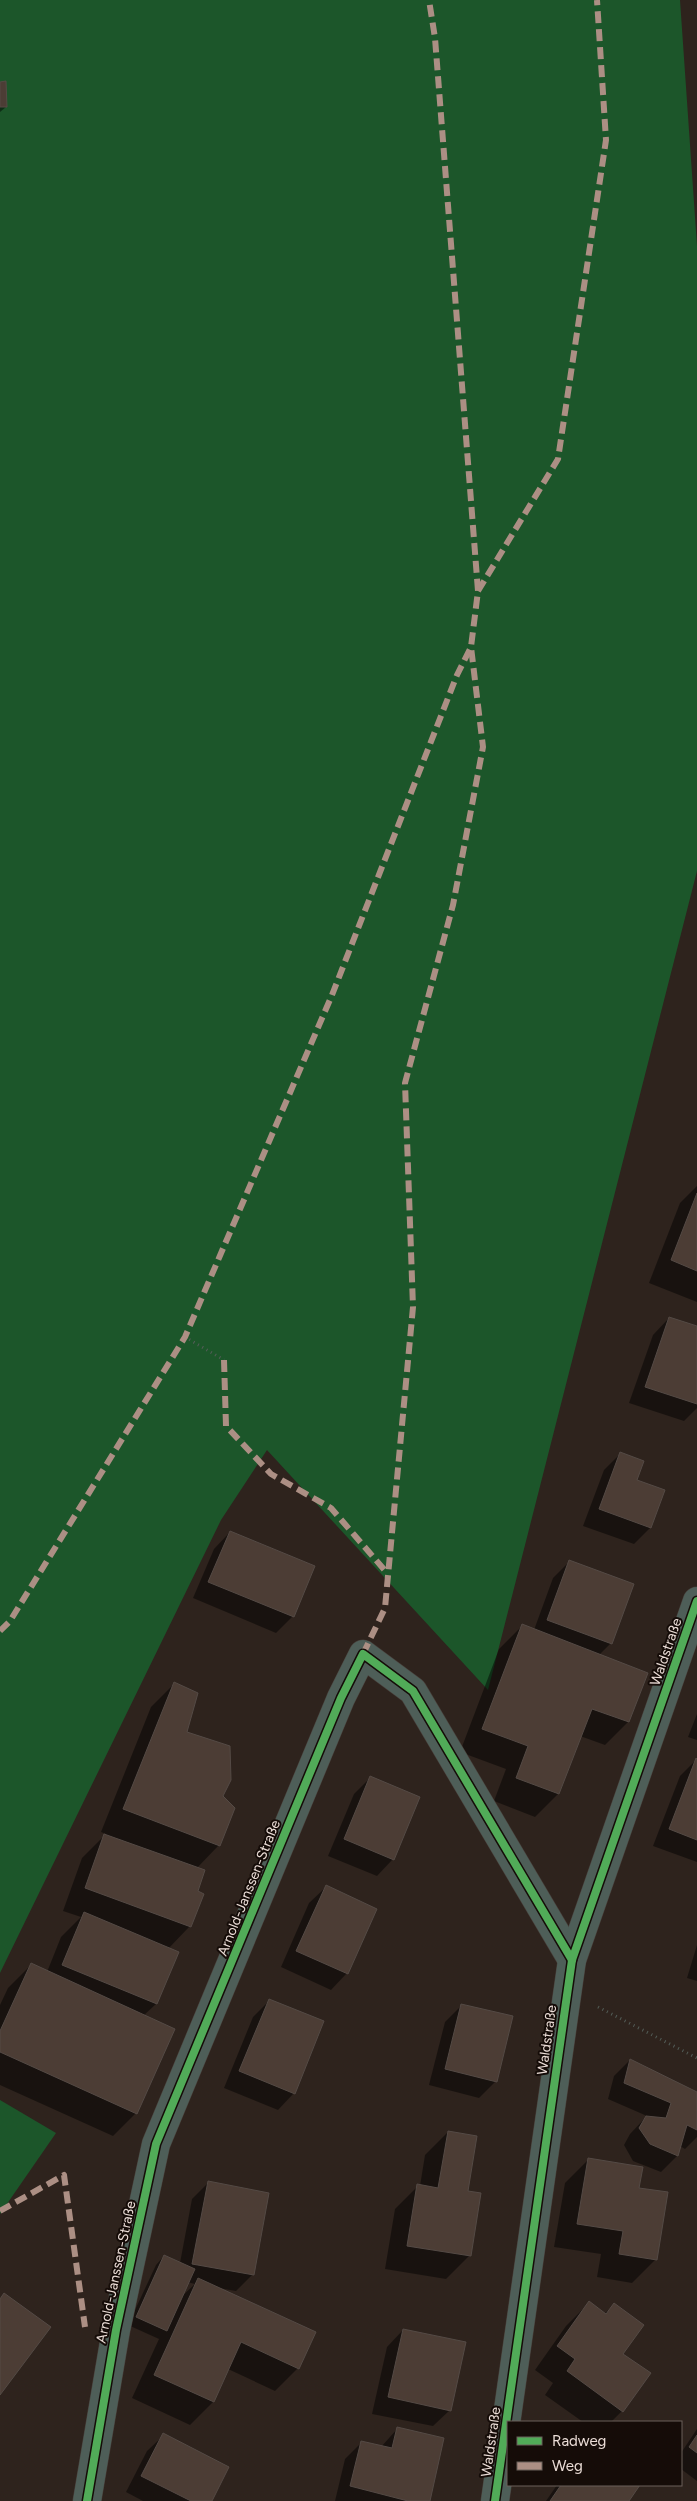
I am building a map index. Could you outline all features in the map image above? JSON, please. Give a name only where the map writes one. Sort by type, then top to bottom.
[{"type":"street","name":"Waldstraße","points":[[495,2501],[572,1960],[697,1601]]},
{"type":"street","name":"Arnold-Janssen-Straße","points":[[87,2501],[116,2330],[156,2144],[341,1698],[363,1654],[413,1691],[572,1960]]},
{"type":"path","points":[[185,1337],[224,1360]]},
{"type":"path","points":[[600,2008],[697,2058]]},
{"type":"green space","points":[[0,0],[680,0],[697,246],[697,871],[488,1690],[267,1450],[221,1520],[0,1973]]},
{"type":"green space","points":[[0,2100],[56,2133],[0,2214]]},
{"type":"building","points":[[6,81],[7,107],[0,107],[0,82]]},
{"type":"building","points":[[697,1193],[697,1271],[671,1260]]},
{"type":"building","points":[[669,1317],[697,1326],[697,1404],[645,1387]]},
{"type":"building","points":[[620,1452],[644,1461],[637,1480],[665,1490],[651,1528],[599,1509]]},
{"type":"building","points":[[230,1531],[315,1566],[294,1617],[208,1582]]},
{"type":"building","points":[[569,1560],[634,1584],[612,1644],[547,1620]]},
{"type":"building","points":[[522,1624],[648,1673],[629,1722],[592,1709],[559,1794],[516,1778],[528,1746],[482,1729]]},
{"type":"building","points":[[174,1682],[198,1693],[187,1732],[230,1746],[231,1780],[223,1796],[235,1808],[220,1846],[123,1809]]},
{"type":"building","points":[[697,1759],[697,1840],[669,1829]]},
{"type":"building","points":[[370,1776],[420,1797],[394,1860],[344,1839]]},
{"type":"building","points":[[104,1834],[205,1870],[198,1891],[204,1894],[191,1927],[85,1888]]},
{"type":"building","points":[[326,1885],[377,1909],[348,1974],[296,1951]]},
{"type":"building","points":[[84,1912],[179,1952],[157,2004],[62,1965]]},
{"type":"building","points":[[31,1963],[175,2029],[137,2114],[0,2052],[0,2031]]},
{"type":"building","points":[[269,1999],[324,2021],[295,2094],[239,2071]]},
{"type":"building","points":[[461,2004],[513,2016],[497,2082],[445,2069]]},
{"type":"building","points":[[630,2059],[697,2092],[697,2130],[687,2125],[678,2156],[650,2144],[639,2128],[646,2116],[666,2118],[671,2103],[624,2083]]},
{"type":"building","points":[[448,2131],[477,2136],[468,2191],[481,2193],[471,2256],[407,2246],[417,2184],[438,2188]]},
{"type":"building","points":[[588,2158],[643,2167],[639,2188],[668,2192],[657,2260],[619,2254],[623,2231],[577,2224]]},
{"type":"building","points":[[208,2181],[269,2193],[254,2275],[192,2264]]},
{"type":"building","points":[[164,2255],[195,2269],[167,2331],[136,2317]]},
{"type":"building","points":[[198,2278],[316,2332],[299,2369],[241,2342],[214,2402],[154,2375]]},
{"type":"building","points":[[4,2293],[51,2327],[0,2395],[0,2299]]},
{"type":"building","points":[[589,2301],[606,2314],[614,2303],[644,2325],[623,2354],[651,2373],[623,2412],[567,2371],[575,2359],[557,2346]]},
{"type":"building","points":[[403,2329],[466,2342],[451,2411],[388,2397]]},
{"type":"building","points":[[397,2427],[444,2438],[430,2501],[408,2501],[350,2486],[361,2441],[392,2448]]},
{"type":"building","points":[[163,2433],[229,2467],[212,2501],[191,2501],[141,2476]]},
{"type":"building","points":[[697,2435],[697,2453],[689,2447]]},
{"type":"building","points":[[560,2486],[639,2486],[629,2501],[550,2501]]},
{"type":"marked path","points":[[363,1654],[385,1608],[413,1307],[405,1083],[453,905],[483,747],[471,647],[478,591],[435,38],[429,0]]},
{"type":"marked path","points":[[478,591],[558,459],[606,140],[597,0]]},
{"type":"marked path","points":[[0,1631],[10,1621],[185,1337],[332,995],[457,675],[471,647]]},
{"type":"marked path","points":[[224,1360],[226,1426],[271,1474],[331,1508],[388,1574]]},
{"type":"marked path","points":[[0,2211],[64,2175],[85,2327]]},
{"type":"cycle path","points":[[495,2501],[572,1960],[697,1601]]},
{"type":"cycle path","points":[[87,2501],[116,2330],[156,2144],[341,1698],[363,1654],[413,1691],[572,1960]]}]
